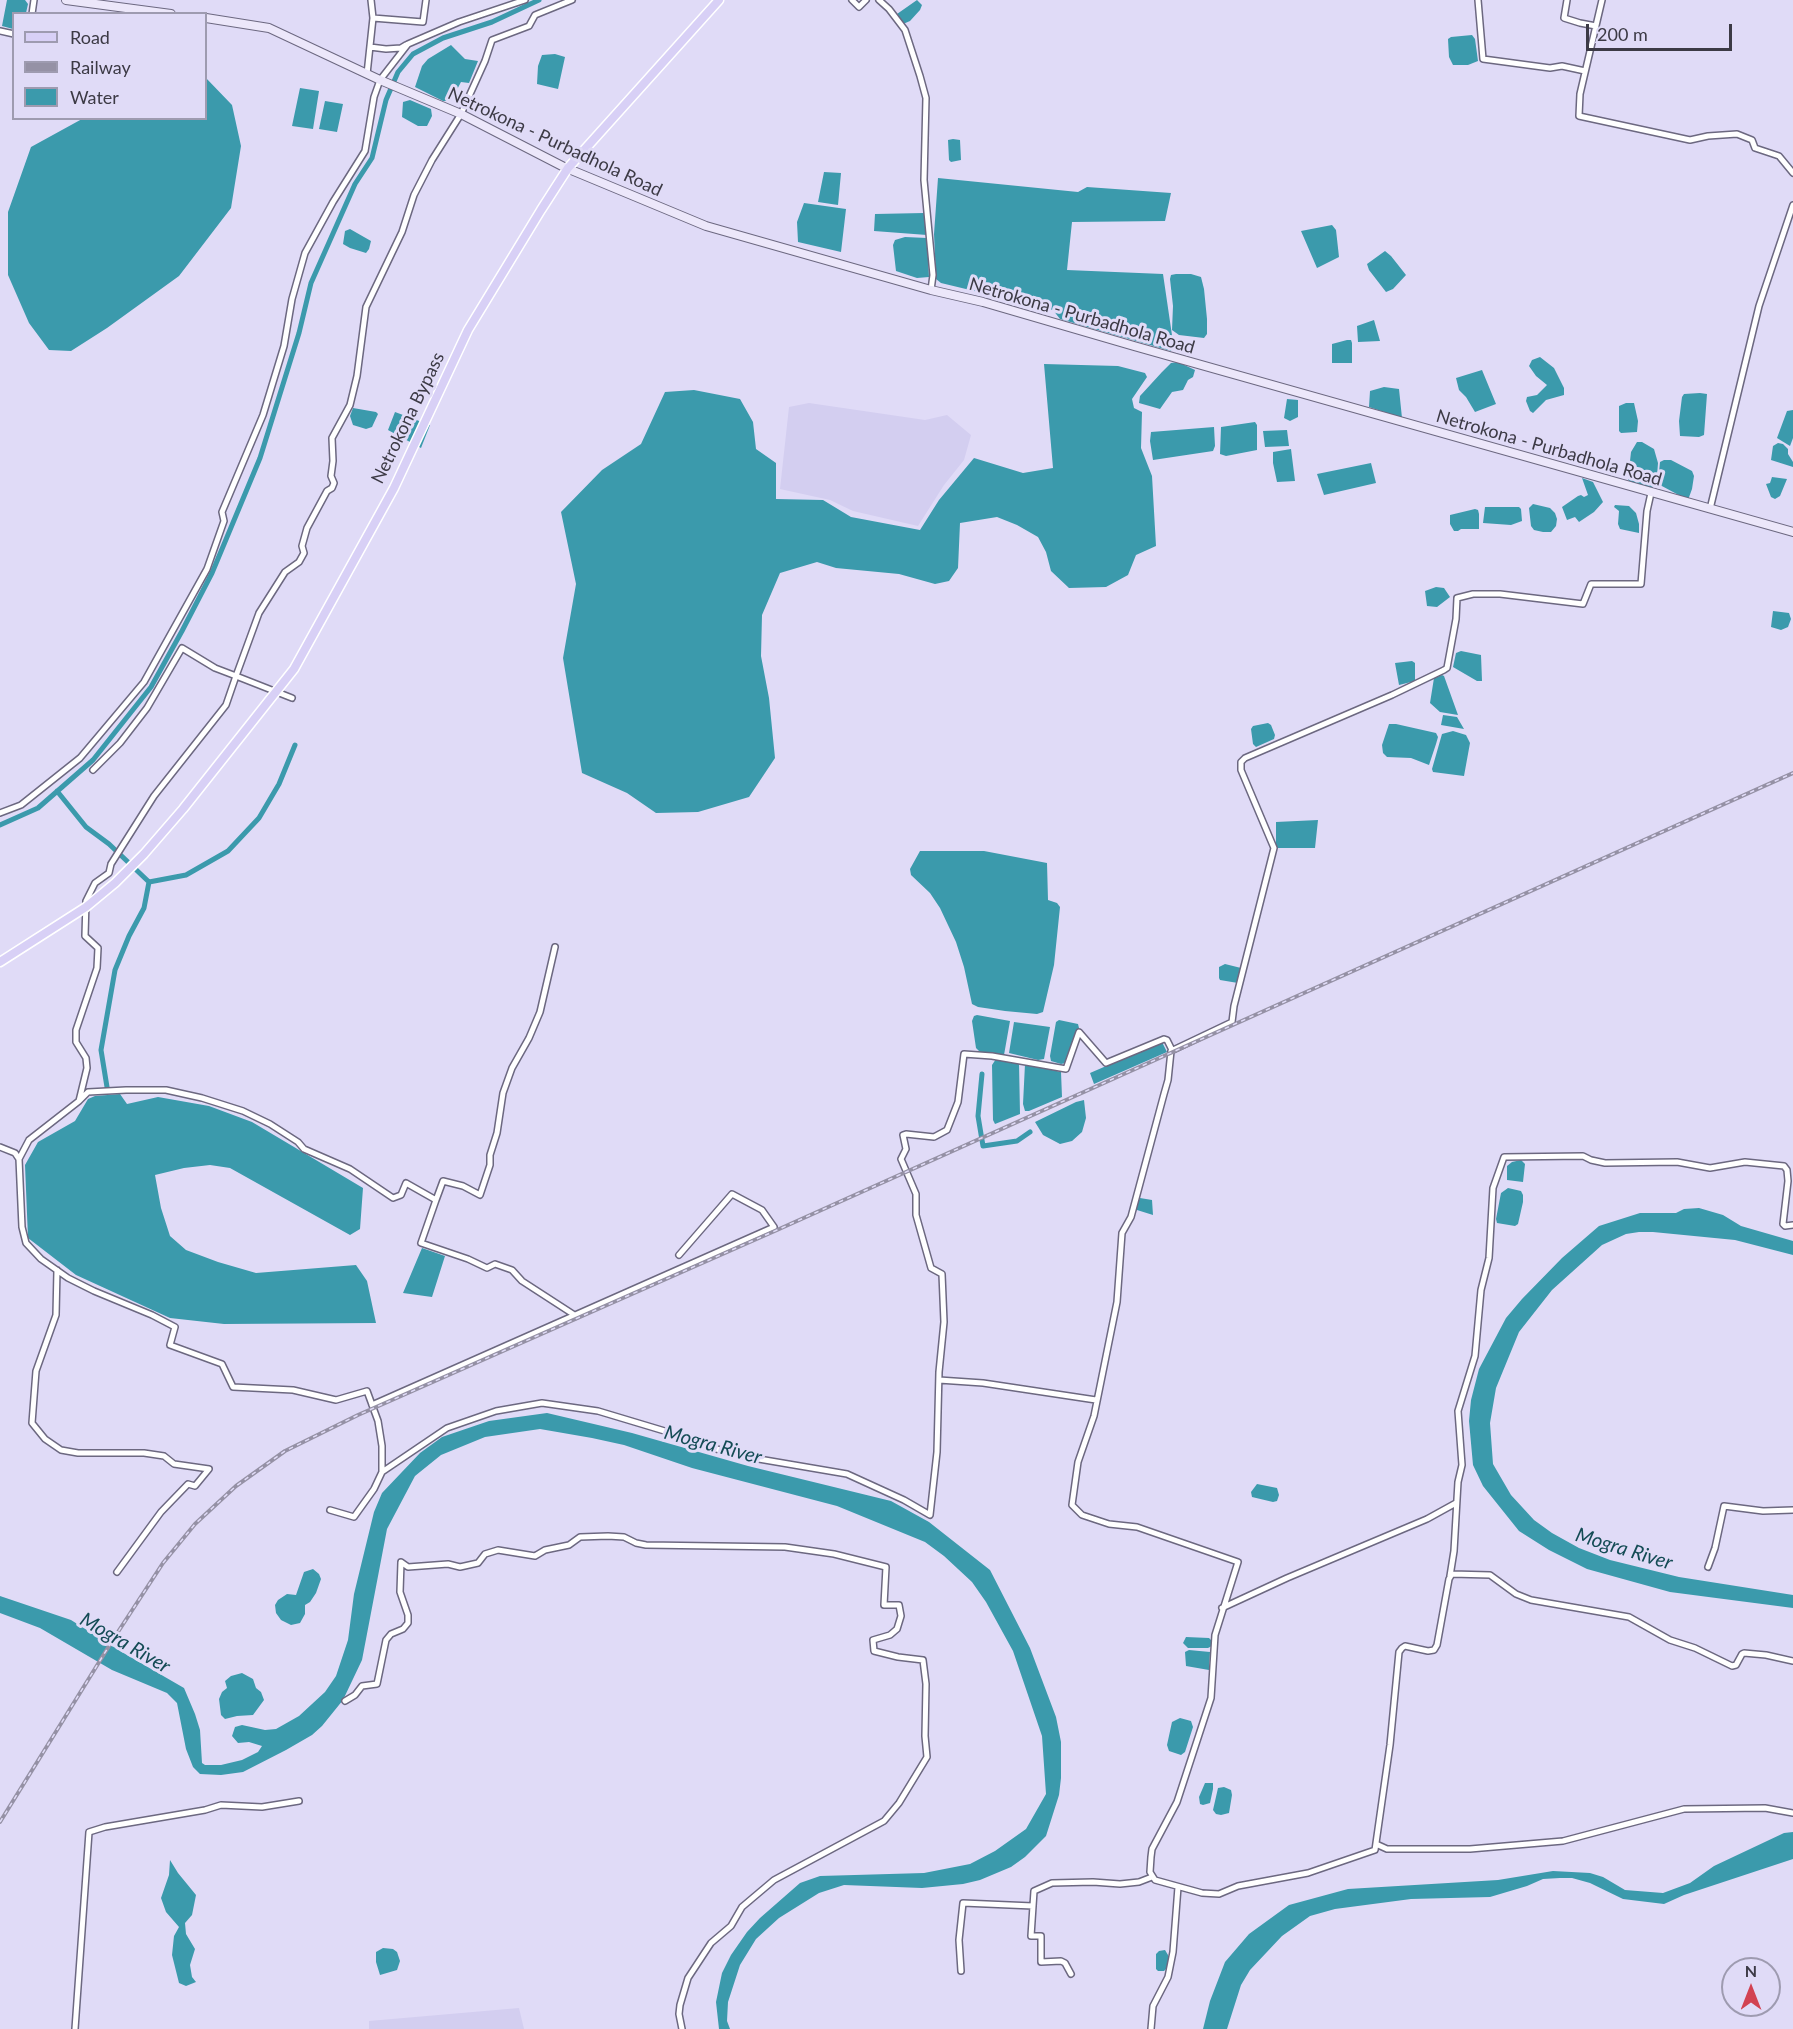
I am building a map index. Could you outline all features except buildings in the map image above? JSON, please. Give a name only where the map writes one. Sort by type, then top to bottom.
[{"type":"main road","points":[[66,0],[156,12]]},
{"type":"main road","name":"Netrokona Bypass","points":[[86,906],[140,859],[294,669],[394,488],[468,330],[568,168],[719,0]]},
{"type":"main road","name":"Netrokona - Purbadhola Road","points":[[207,18],[269,28],[461,114],[568,168],[706,226],[931,290],[983,302],[1793,532]]},
{"type":"main road","points":[[0,962],[86,906]]},
{"type":"street","points":[[368,74],[373,18],[371,0]]},
{"type":"street","points":[[373,18],[423,22],[426,0]]},
{"type":"street","points":[[370,47],[401,48],[459,22],[525,0]]},
{"type":"street","points":[[79,1101],[87,1068],[86,1058],[76,1042],[76,1030],[97,968],[98,958],[98,948],[85,936],[86,906],[95,883],[109,873],[111,864],[121,846],[154,796],[226,705],[260,613],[285,572],[299,562],[304,553],[302,546],[307,528],[327,491],[334,483],[331,476],[332,438],[351,405],[366,307],[402,232],[414,195],[432,160],[461,114],[492,40],[529,26],[536,15],[572,0]]},
{"type":"street","points":[[852,0],[860,7],[866,0]]},
{"type":"street","points":[[879,0],[889,9],[904,30],[926,98],[924,180],[933,275],[931,290]]},
{"type":"street","points":[[1478,0],[1483,59],[1550,68],[1562,66],[1585,71]]},
{"type":"street","points":[[1567,0],[1564,18],[1596,26]]},
{"type":"street","points":[[1602,0],[1580,94],[1580,116],[1690,140],[1737,134],[1752,140],[1755,148],[1779,156],[1793,173]]},
{"type":"street","points":[[0,813],[21,805],[80,758],[144,681],[207,569],[224,521],[222,512],[263,415],[284,346],[292,299],[305,253],[365,151],[374,97],[381,80],[408,44]]},
{"type":"street","points":[[1710,509],[1759,306],[1793,205]]},
{"type":"street","points":[[1172,1050],[1232,1020],[1237,991],[1274,846],[1241,770],[1242,760],[1392,695],[1447,668],[1456,619],[1457,598],[1473,594],[1500,594],[1583,604],[1592,584],[1641,584],[1647,512],[1652,493]]},
{"type":"street","points":[[93,770],[120,743],[147,708],[182,648],[215,668],[292,698]]},
{"type":"street","points":[[555,946],[540,1012],[512,1068],[503,1093],[490,1165],[480,1195],[463,1186],[443,1181],[421,1243],[487,1268],[495,1264],[512,1270],[522,1281],[576,1316]]},
{"type":"street","points":[[382,1472],[447,1428],[496,1411],[542,1403],[598,1411],[668,1432],[684,1441],[753,1458],[847,1474],[904,1500],[930,1515],[937,1452],[939,1380],[944,1322],[942,1274],[931,1268],[916,1215],[916,1194],[901,1159],[907,1145],[903,1135],[934,1137],[947,1130],[958,1102],[964,1054],[1066,1069],[1079,1032],[1096,1048],[1106,1063],[1164,1039],[1167,1040],[1172,1050],[1168,1080],[1131,1217],[1122,1233],[1117,1302],[1094,1416],[1078,1462],[1072,1505],[1082,1515],[1109,1524],[1137,1527],[1235,1559],[1238,1564],[1215,1635],[1211,1698],[1177,1802],[1152,1849],[1150,1865],[1152,1877],[1155,1880],[1202,1893],[1219,1894],[1238,1886],[1308,1873],[1375,1850],[1390,1745],[1399,1652],[1401,1647],[1405,1646],[1428,1651],[1434,1650],[1437,1645],[1450,1576],[1454,1551],[1456,1503],[1462,1465],[1458,1411],[1475,1356],[1481,1290],[1489,1258],[1493,1188],[1504,1157],[1579,1156],[1605,1163],[1677,1162],[1710,1168],[1745,1162],[1784,1166],[1787,1170],[1788,1181],[1783,1224],[1793,1225]]},
{"type":"street","points":[[330,1510],[354,1516],[374,1489],[382,1472],[382,1446],[378,1421],[367,1391],[336,1400],[293,1390],[233,1387],[222,1364],[170,1345],[175,1327],[94,1291],[40,1259],[26,1243],[22,1227],[20,1159],[29,1140],[88,1092],[165,1090],[202,1098],[243,1111],[270,1124],[298,1142],[304,1149],[350,1169],[393,1198],[401,1195],[406,1183],[436,1200]]},
{"type":"street","points":[[0,1148],[15,1153],[20,1159]]},
{"type":"street","points":[[372,1405],[774,1227],[762,1210],[732,1194],[679,1255]]},
{"type":"street","points":[[57,1270],[56,1315],[36,1371],[32,1423],[45,1439],[61,1450],[78,1453],[144,1453],[165,1456],[174,1464],[209,1469],[195,1486],[188,1484],[161,1512],[117,1572]]},
{"type":"street","points":[[939,1380],[983,1383],[1096,1400]]},
{"type":"street","points":[[1222,1608],[1427,1519],[1456,1503]]},
{"type":"street","points":[[1708,1567],[1715,1548],[1724,1506],[1763,1511],[1793,1510]]},
{"type":"street","points":[[345,1701],[355,1695],[362,1686],[377,1684],[386,1640],[408,1623],[408,1615],[400,1592],[401,1562],[408,1567],[448,1564],[460,1567],[478,1563],[485,1554],[498,1550],[535,1556],[545,1550],[569,1545],[580,1537],[608,1536],[624,1537],[646,1545],[785,1547],[834,1554],[886,1567],[884,1605],[899,1605],[901,1616],[897,1629],[890,1635],[873,1640],[874,1650],[898,1657],[923,1660],[926,1684],[927,1757],[899,1803],[884,1821],[774,1880],[742,1906],[731,1926],[711,1943],[688,1978],[679,2014],[682,2029]]},
{"type":"street","points":[[1450,1576],[1455,1574],[1490,1575],[1516,1594],[1527,1598],[1629,1617],[1670,1640],[1695,1648],[1707,1656],[1732,1666],[1736,1665],[1744,1653],[1793,1661]]},
{"type":"street","points":[[75,2029],[89,1832],[221,1805],[262,1807],[299,1801]]},
{"type":"street","points":[[1376,1844],[1387,1849],[1470,1849],[1563,1840],[1684,1809],[1765,1808],[1793,1813]]},
{"type":"street","points":[[1071,1974],[1065,1963],[1061,1961],[1041,1962],[1041,1936],[1031,1936],[1034,1891],[1052,1883],[1120,1884],[1139,1882],[1152,1877]]},
{"type":"street","points":[[1151,2029],[1153,2006],[1168,1977],[1179,1887]]},
{"type":"street","points":[[961,1971],[959,1940],[963,1903],[1033,1906]]},
{"type":"shaded area","points":[[809,403],[925,420],[947,415],[971,435],[964,460],[944,485],[918,526],[853,511],[830,500],[780,489],[789,407]]},
{"type":"shaded area","points":[[519,2008],[524,2029],[369,2029],[369,2021]]},
{"type":"water","points":[[7,0],[25,0],[28,4],[26,12],[12,12],[12,29],[2,26]]},
{"type":"water","points":[[917,0],[922,5],[920,10],[910,21],[903,24],[897,14]]},
{"type":"water","points":[[1472,35],[1475,39],[1478,61],[1468,65],[1453,65],[1449,57],[1448,39]]},
{"type":"water","points":[[451,45],[465,59],[478,61],[469,83],[461,82],[451,101],[443,101],[415,87],[422,66],[428,59]]},
{"type":"water","points":[[555,54],[565,57],[558,89],[537,84],[538,66],[542,55]]},
{"type":"water","points":[[207,79],[232,105],[241,146],[231,208],[179,276],[71,351],[49,350],[29,323],[8,275],[8,212],[31,147],[80,120],[207,120]]},
{"type":"water","points":[[300,88],[319,91],[313,129],[292,126]]},
{"type":"water","points":[[410,100],[431,109],[432,116],[427,126],[418,126],[402,117],[403,102]]},
{"type":"water","points":[[325,101],[343,104],[337,132],[319,129]]},
{"type":"water","points":[[948,140],[960,140],[961,160],[951,162]]},
{"type":"water","points":[[824,172],[841,173],[838,205],[818,202]]},
{"type":"water","points":[[938,178],[1078,192],[1087,187],[1171,193],[1165,221],[1072,222],[1067,270],[1163,274],[1173,342],[1171,351],[1060,319],[1053,310],[941,283],[936,279],[934,234]]},
{"type":"water","points":[[804,203],[846,209],[841,252],[798,242],[797,222]]},
{"type":"water","points":[[924,213],[927,235],[874,231],[875,214]]},
{"type":"water","points":[[1332,225],[1336,230],[1339,257],[1317,268],[1301,231]]},
{"type":"water","points":[[350,229],[371,241],[366,253],[343,244],[345,231]]},
{"type":"water","points":[[905,237],[927,238],[929,277],[917,278],[896,271],[893,245],[895,240]]},
{"type":"water","points":[[1385,251],[1406,275],[1393,289],[1386,292],[1367,264]]},
{"type":"water","points":[[1171,275],[1201,277],[1207,319],[1207,334],[1204,338],[1179,335],[1172,330],[1173,306],[1170,279]]},
{"type":"water","points":[[1374,320],[1380,341],[1358,342],[1357,326]]},
{"type":"water","points":[[1351,340],[1352,343],[1352,363],[1332,363],[1332,344]]},
{"type":"water","points":[[1540,357],[1554,368],[1564,388],[1564,395],[1546,400],[1533,413],[1526,401],[1527,397],[1537,395],[1547,385],[1529,366],[1532,360]]},
{"type":"water","points":[[1178,362],[1195,370],[1193,377],[1188,380],[1183,390],[1172,392],[1160,409],[1139,403],[1140,396],[1162,372],[1171,363]]},
{"type":"water","points":[[1044,364],[1118,366],[1145,373],[1147,377],[1132,399],[1134,408],[1142,412],[1141,448],[1152,476],[1156,546],[1136,555],[1128,575],[1106,587],[1069,588],[1051,571],[1046,552],[1038,537],[997,517],[960,523],[958,568],[949,581],[935,584],[899,574],[836,568],[817,562],[780,573],[762,615],[761,656],[769,698],[775,758],[749,797],[698,812],[656,813],[627,793],[582,773],[563,658],[576,584],[561,512],[602,470],[641,444],[665,392],[694,390],[740,399],[753,422],[756,449],[776,463],[776,499],[823,500],[851,517],[920,530],[939,500],[974,458],[1023,473],[1053,468]]},
{"type":"water","points":[[1482,370],[1496,404],[1475,412],[1459,390],[1456,378]]},
{"type":"water","points":[[1384,387],[1399,389],[1402,418],[1369,407],[1370,391]]},
{"type":"water","points":[[1684,394],[1707,394],[1704,435],[1680,436],[1682,397]]},
{"type":"water","points":[[1287,399],[1298,400],[1298,417],[1290,421],[1284,418]]},
{"type":"water","points":[[1634,403],[1638,421],[1637,432],[1621,433],[1619,431],[1619,406]]},
{"type":"water","points":[[353,408],[378,414],[372,427],[366,429],[353,425],[350,416]]},
{"type":"water","points":[[1793,410],[1793,438],[1790,446],[1777,438],[1787,411]]},
{"type":"water","points":[[395,412],[430,425],[421,448],[388,430]]},
{"type":"water","points":[[1255,422],[1257,450],[1226,456],[1220,454],[1221,427]]},
{"type":"water","points":[[1214,427],[1213,451],[1153,460],[1151,432]]},
{"type":"water","points":[[1287,430],[1289,446],[1265,447],[1263,431]]},
{"type":"water","points":[[1637,442],[1642,442],[1654,449],[1658,463],[1655,486],[1651,489],[1630,484],[1628,479],[1631,452]]},
{"type":"water","points":[[1778,443],[1788,449],[1793,467],[1771,460],[1773,446]]},
{"type":"water","points":[[1291,449],[1295,481],[1277,482],[1273,452]]},
{"type":"water","points":[[1671,460],[1692,471],[1694,476],[1688,500],[1658,482],[1660,462]]},
{"type":"water","points":[[1371,463],[1376,483],[1324,495],[1317,474]]},
{"type":"water","points":[[1772,477],[1787,479],[1780,496],[1775,499],[1771,497],[1766,484],[1770,483]]},
{"type":"water","points":[[1582,478],[1593,482],[1603,502],[1594,512],[1579,522],[1575,517],[1567,520],[1562,507],[1578,496],[1588,495]]},
{"type":"water","points":[[1533,504],[1550,508],[1555,513],[1556,526],[1551,532],[1534,530],[1531,526],[1529,508]]},
{"type":"water","points":[[1615,505],[1629,506],[1636,513],[1639,533],[1620,529],[1619,511],[1614,507]]},
{"type":"water","points":[[1485,507],[1519,507],[1522,521],[1511,525],[1483,523]]},
{"type":"water","points":[[1475,509],[1479,514],[1479,529],[1454,531],[1450,524],[1450,515]]},
{"type":"water","points":[[1436,587],[1444,588],[1450,597],[1437,607],[1427,606],[1425,591]]},
{"type":"water","points":[[1773,611],[1789,613],[1791,619],[1788,627],[1781,630],[1771,627]]},
{"type":"water","points":[[1461,651],[1481,655],[1482,681],[1477,681],[1453,667],[1456,653]]},
{"type":"water","points":[[1412,661],[1415,663],[1415,681],[1399,685],[1395,663]]},
{"type":"water","points":[[1442,675],[1458,715],[1440,712],[1430,703],[1434,678]]},
{"type":"water","points":[[1443,715],[1457,717],[1464,729],[1441,725]]},
{"type":"water","points":[[1268,723],[1275,735],[1274,739],[1256,747],[1253,744],[1251,729],[1253,726]]},
{"type":"water","points":[[1389,724],[1436,733],[1438,737],[1429,765],[1411,758],[1387,757],[1383,753],[1382,745]]},
{"type":"water","points":[[1453,731],[1466,735],[1470,743],[1464,776],[1433,772],[1432,769],[1442,734]]},
{"type":"water","points":[[1318,820],[1315,848],[1276,848],[1276,822]]},
{"type":"water","points":[[920,851],[984,851],[1047,863],[1048,900],[1057,903],[1060,907],[1054,965],[1043,1012],[1037,1014],[1005,1011],[972,1004],[956,942],[940,908],[930,893],[911,875],[910,869]]},
{"type":"water","points":[[1225,964],[1241,968],[1238,983],[1220,980],[1219,967]]},
{"type":"water","points":[[977,1015],[1010,1021],[1004,1055],[980,1052],[976,1048],[972,1021]]},
{"type":"water","points":[[1059,1020],[1078,1024],[1079,1028],[1066,1063],[1061,1064],[1051,1061],[1050,1056],[1056,1022]]},
{"type":"water","points":[[1014,1022],[1050,1027],[1044,1059],[1038,1060],[1009,1053]]},
{"type":"water","points":[[1162,1042],[1167,1052],[1094,1084],[1090,1073]]},
{"type":"water","points":[[996,1059],[1019,1063],[1020,1114],[995,1124],[992,1065]]},
{"type":"water","points":[[1025,1064],[1061,1072],[1062,1097],[1025,1111],[1023,1104]]},
{"type":"water","points":[[120,1094],[127,1104],[158,1097],[209,1106],[252,1122],[363,1188],[360,1229],[350,1235],[230,1168],[210,1165],[155,1175],[161,1208],[170,1236],[186,1250],[256,1273],[356,1265],[367,1281],[376,1323],[224,1324],[170,1318],[76,1275],[28,1238],[25,1165],[38,1142],[75,1121],[88,1099],[95,1096]]},
{"type":"water","points":[[1084,1100],[1086,1118],[1082,1132],[1072,1141],[1060,1144],[1043,1135],[1035,1122]]},
{"type":"water","points":[[1521,1160],[1525,1164],[1523,1182],[1507,1180],[1507,1166]]},
{"type":"water","points":[[1508,1188],[1521,1191],[1523,1195],[1518,1224],[1515,1226],[1497,1223],[1496,1219],[1501,1193]]},
{"type":"water","points":[[1140,1198],[1152,1200],[1153,1215],[1137,1210]]},
{"type":"water","points":[[1699,1208],[1723,1215],[1741,1226],[1793,1241],[1793,1255],[1735,1240],[1653,1232],[1626,1234],[1602,1245],[1552,1290],[1519,1332],[1496,1388],[1490,1423],[1493,1464],[1511,1495],[1534,1520],[1579,1548],[1610,1560],[1679,1577],[1793,1595],[1793,1608],[1670,1592],[1587,1569],[1549,1550],[1519,1531],[1483,1486],[1473,1465],[1469,1421],[1471,1400],[1479,1369],[1506,1318],[1522,1299],[1562,1258],[1599,1226],[1640,1213],[1676,1213],[1684,1209]]},
{"type":"water","points":[[422,1248],[445,1256],[432,1297],[403,1293]]},
{"type":"water","points":[[547,1413],[891,1501],[929,1522],[990,1570],[1030,1648],[1056,1717],[1061,1742],[1061,1778],[1059,1795],[1046,1836],[1011,1867],[980,1880],[922,1888],[844,1885],[819,1893],[779,1918],[756,1939],[740,1965],[728,2002],[727,2021],[730,2029],[719,2029],[716,2002],[722,1973],[731,1955],[760,1918],[800,1883],[820,1876],[924,1873],[970,1864],[995,1851],[1026,1829],[1046,1794],[1042,1736],[1013,1651],[986,1602],[972,1582],[925,1542],[837,1506],[692,1468],[624,1445],[592,1438],[540,1429],[485,1437],[441,1455],[415,1476],[387,1529],[362,1660],[343,1700],[312,1735],[243,1772],[221,1775],[200,1774],[193,1767],[186,1749],[177,1703],[167,1693],[112,1670],[40,1628],[0,1613],[0,1596],[71,1620],[184,1688],[200,1730],[202,1763],[221,1765],[242,1760],[258,1752],[262,1746],[249,1742],[238,1743],[232,1736],[235,1727],[242,1725],[265,1730],[276,1729],[299,1716],[325,1692],[336,1676],[348,1640],[354,1594],[374,1512],[382,1493],[420,1453],[442,1437],[489,1421]]},
{"type":"water","points":[[1257,1484],[1277,1488],[1279,1495],[1277,1501],[1252,1497],[1251,1492]]},
{"type":"water","points":[[313,1569],[321,1579],[316,1593],[305,1605],[305,1614],[300,1623],[291,1625],[281,1620],[276,1613],[275,1605],[278,1600],[287,1594],[296,1595],[304,1572]]},
{"type":"water","points":[[1186,1637],[1209,1638],[1212,1646],[1188,1648],[1183,1643]]},
{"type":"water","points":[[1189,1650],[1210,1652],[1209,1670],[1186,1666],[1185,1652]]},
{"type":"water","points":[[242,1673],[253,1679],[264,1700],[253,1715],[225,1719],[221,1715],[219,1699],[227,1688],[225,1681],[231,1676]]},
{"type":"water","points":[[1180,1718],[1191,1721],[1193,1727],[1185,1752],[1181,1755],[1169,1751],[1167,1745],[1172,1722]]},
{"type":"water","points":[[1205,1783],[1213,1783],[1213,1789],[1210,1803],[1203,1805],[1200,1804],[1199,1797]]},
{"type":"water","points":[[1224,1787],[1231,1790],[1232,1795],[1229,1813],[1216,1814],[1213,1810],[1218,1788]]},
{"type":"water","points":[[1793,1832],[1793,1859],[1684,1895],[1664,1904],[1623,1899],[1590,1883],[1572,1878],[1560,1878],[1543,1879],[1490,1897],[1411,1899],[1335,1909],[1310,1916],[1282,1936],[1250,1970],[1241,1985],[1227,2029],[1203,2029],[1210,2001],[1225,1962],[1249,1934],[1289,1905],[1348,1889],[1498,1880],[1553,1871],[1590,1873],[1603,1877],[1625,1890],[1663,1893],[1690,1883],[1714,1866],[1784,1833]]},
{"type":"water","points":[[170,1860],[196,1895],[192,1915],[185,1923],[186,1934],[195,1949],[190,1965],[192,1977],[196,1982],[186,1986],[179,1983],[172,1955],[174,1936],[179,1927],[166,1912],[161,1898],[169,1875]]},
{"type":"water","points":[[383,1948],[397,1952],[400,1961],[397,1970],[380,1975],[376,1952]]},
{"type":"water","points":[[1165,1950],[1168,1955],[1168,1967],[1164,1971],[1158,1971],[1156,1954]]},
{"type":"waterway","points":[[0,825],[38,808],[93,760],[151,687],[182,631],[212,573],[260,458],[299,333],[311,283],[355,184],[372,158],[386,100],[398,72],[413,54],[443,38],[492,22],[539,0]]},
{"type":"waterway","points":[[149,882],[186,875],[228,851],[259,818],[279,784],[295,745]]},
{"type":"waterway","points":[[57,791],[86,827],[109,844],[149,882],[144,908],[115,970],[101,1050],[107,1087]]},
{"type":"waterway","points":[[982,1074],[978,1116],[983,1146],[1017,1141],[1030,1132]]},
{"type":"railway","points":[[0,1822],[163,1563],[195,1524],[236,1486],[285,1451],[358,1415],[777,1230],[1793,773]]},
{"type":"water label","name":"Mogra River","points":[[713,1445]]},
{"type":"water label","name":"Mogra River","points":[[1624,1549]]},
{"type":"water label","name":"Mogra River","points":[[125,1643]]}]
